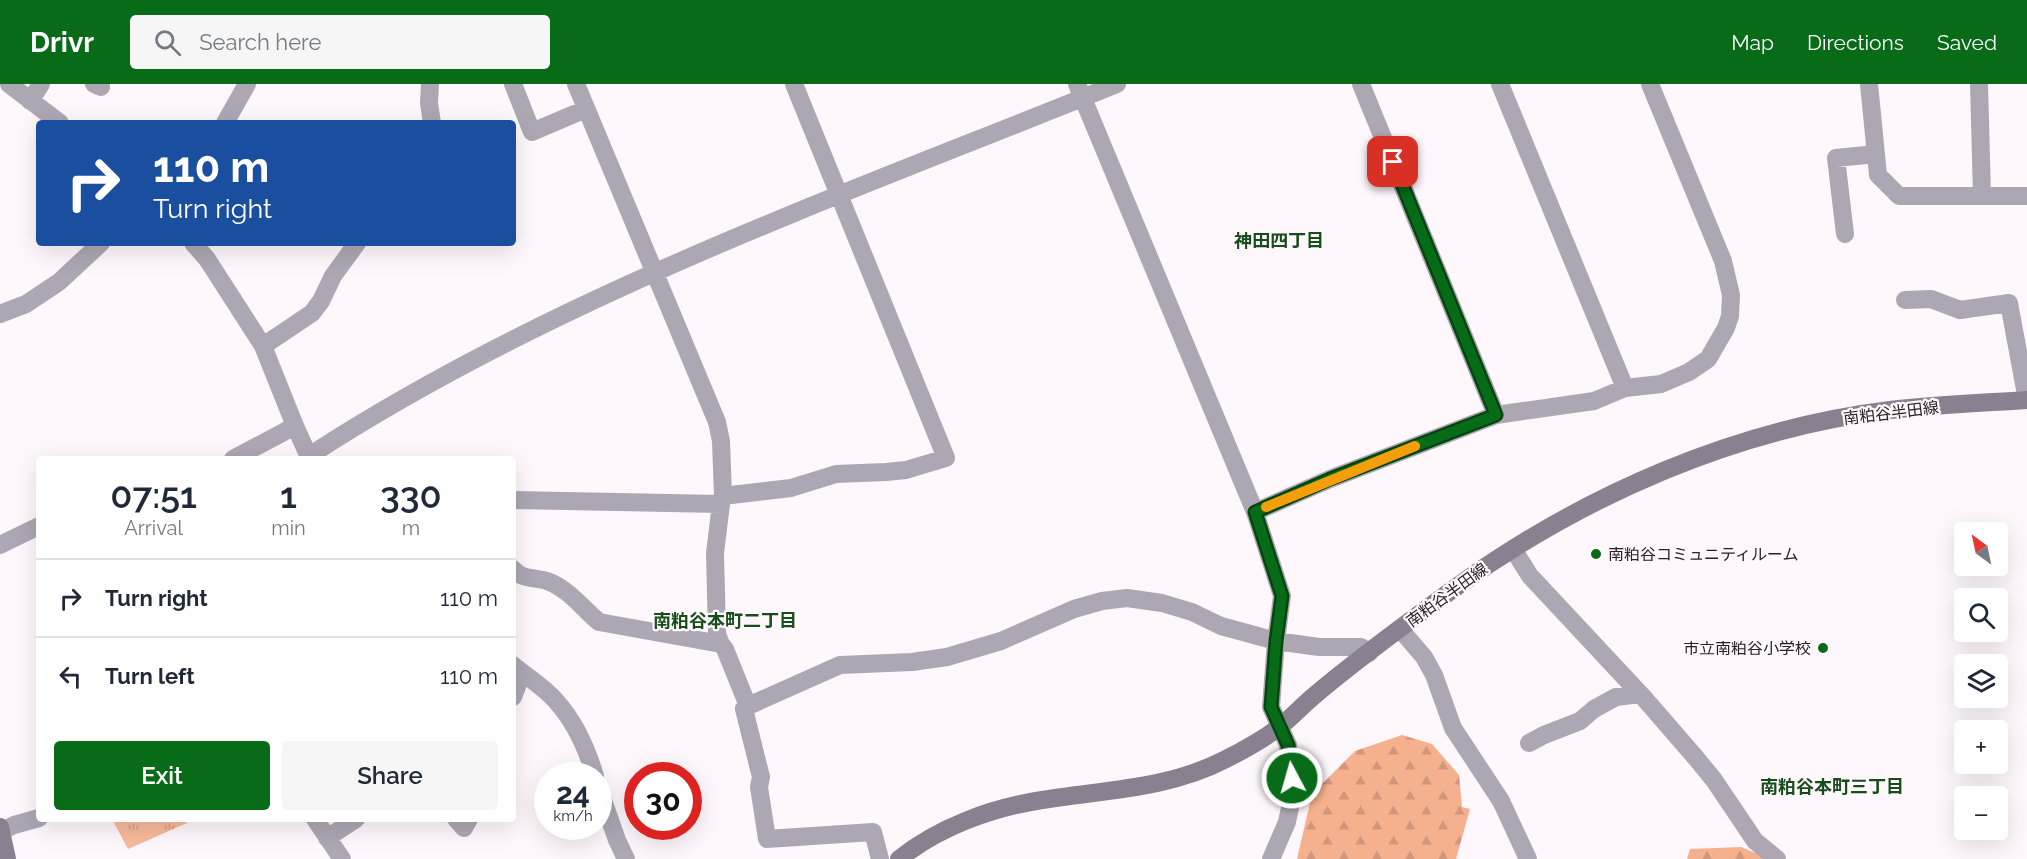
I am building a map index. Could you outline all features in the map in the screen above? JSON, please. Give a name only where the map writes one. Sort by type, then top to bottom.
[{"type":"main road","name":"南粕谷半田線","points":[[898,859],[940,833],[1003,808],[1039,800],[1134,788],[1191,774],[1224,760],[1281,726],[1315,695],[1461,584],[1513,549],[1582,508],[1628,487],[1710,454],[1802,427],[1890,410],[2027,400]]},
{"type":"main road","points":[[0,830],[7,859]]},
{"type":"street","points":[[9,84],[56,120]]},
{"type":"street","points":[[30,101],[41,84]]},
{"type":"street","points":[[227,120],[247,84]]},
{"type":"street","points":[[430,84],[429,104],[432,120]]},
{"type":"street","points":[[513,84],[532,132],[586,109]]},
{"type":"street","points":[[576,84],[717,422],[723,459],[722,500],[715,553],[717,634],[748,706]]},
{"type":"street","points":[[516,500],[722,500],[791,488],[836,474],[906,470],[946,458],[794,84]]},
{"type":"street","points":[[312,456],[413,391],[529,332],[655,273],[1080,91],[1117,84]]},
{"type":"street","points":[[1361,84],[1496,415]]},
{"type":"street","points":[[1500,84],[1625,388]]},
{"type":"street","points":[[1255,512],[1330,479],[1496,415],[1593,401],[1625,388],[1660,384],[1689,372],[1708,359],[1726,328],[1731,304],[1723,261],[1650,84]]},
{"type":"street","points":[[1869,84],[1878,175],[1899,196],[2027,196]]},
{"type":"street","points":[[1979,84],[1982,196]]},
{"type":"street","points":[[1080,91],[1255,512],[1282,596],[1271,707],[1288,745],[1292,798],[1287,822],[1271,859]]},
{"type":"street","points":[[1845,234],[1836,158],[1876,154]]},
{"type":"street","points":[[0,314],[26,304],[59,282],[98,246]]},
{"type":"street","points":[[196,246],[207,259],[263,346],[310,456]]},
{"type":"street","points":[[263,346],[312,313],[321,301],[333,276],[355,246]]},
{"type":"street","points":[[1905,300],[1931,299],[1960,310],[2009,303],[2027,400]]},
{"type":"street","points":[[238,456],[295,426]]},
{"type":"street","points":[[0,545],[36,527]]},
{"type":"street","points":[[1513,549],[1530,576],[1640,694],[1714,780],[1755,841],[1777,859]]},
{"type":"street","points":[[516,573],[559,587],[579,602],[599,622],[721,644]]},
{"type":"street","points":[[880,859],[873,832],[766,839],[759,787],[761,777],[744,709],[840,665],[912,662],[947,657],[1001,641],[1074,609],[1102,601],[1127,598],[1161,603],[1192,612],[1221,627],[1276,641],[1319,647],[1361,647],[1369,653]]},
{"type":"street","points":[[1400,629],[1424,657],[1434,675],[1453,728],[1501,801],[1528,859]]},
{"type":"street","points":[[518,669],[557,701],[576,729],[591,762]]},
{"type":"street","points":[[1529,743],[1580,721],[1594,709],[1616,697],[1640,694]]},
{"type":"street","points":[[0,830],[36,819]]},
{"type":"street","points":[[317,822],[342,859]]},
{"type":"street","points":[[327,838],[351,822]]},
{"type":"street","points":[[612,826],[626,859]]},
{"type":"green space","points":[[1402,735],[1432,744],[1459,775],[1462,807],[1470,809],[1456,859],[1297,859],[1312,794],[1355,751]]},
{"type":"green space","points":[[114,822],[187,822],[187,823],[128,849]]},
{"type":"green space","points":[[1741,847],[1770,859],[1687,859],[1690,849]]},
{"type":"slow traffic","points":[[1266,507],[1415,446]]},
{"type":"place","name":"南粕谷コミュニティルーム","points":[[1596,554]]},
{"type":"place","name":"市立南粕谷小学校","points":[[1823,648]]},
{"type":"district","name":"神田四丁目","points":[[1279,240]]},
{"type":"district","name":"南粕谷本町二丁目","points":[[725,620]]},
{"type":"district","name":"南粕谷本町三丁目","points":[[1832,786]]},
{"type":"route","points":[[1292,778],[1288,745],[1271,707],[1282,596],[1255,512],[1330,479],[1496,415],[1393,162]]}]
